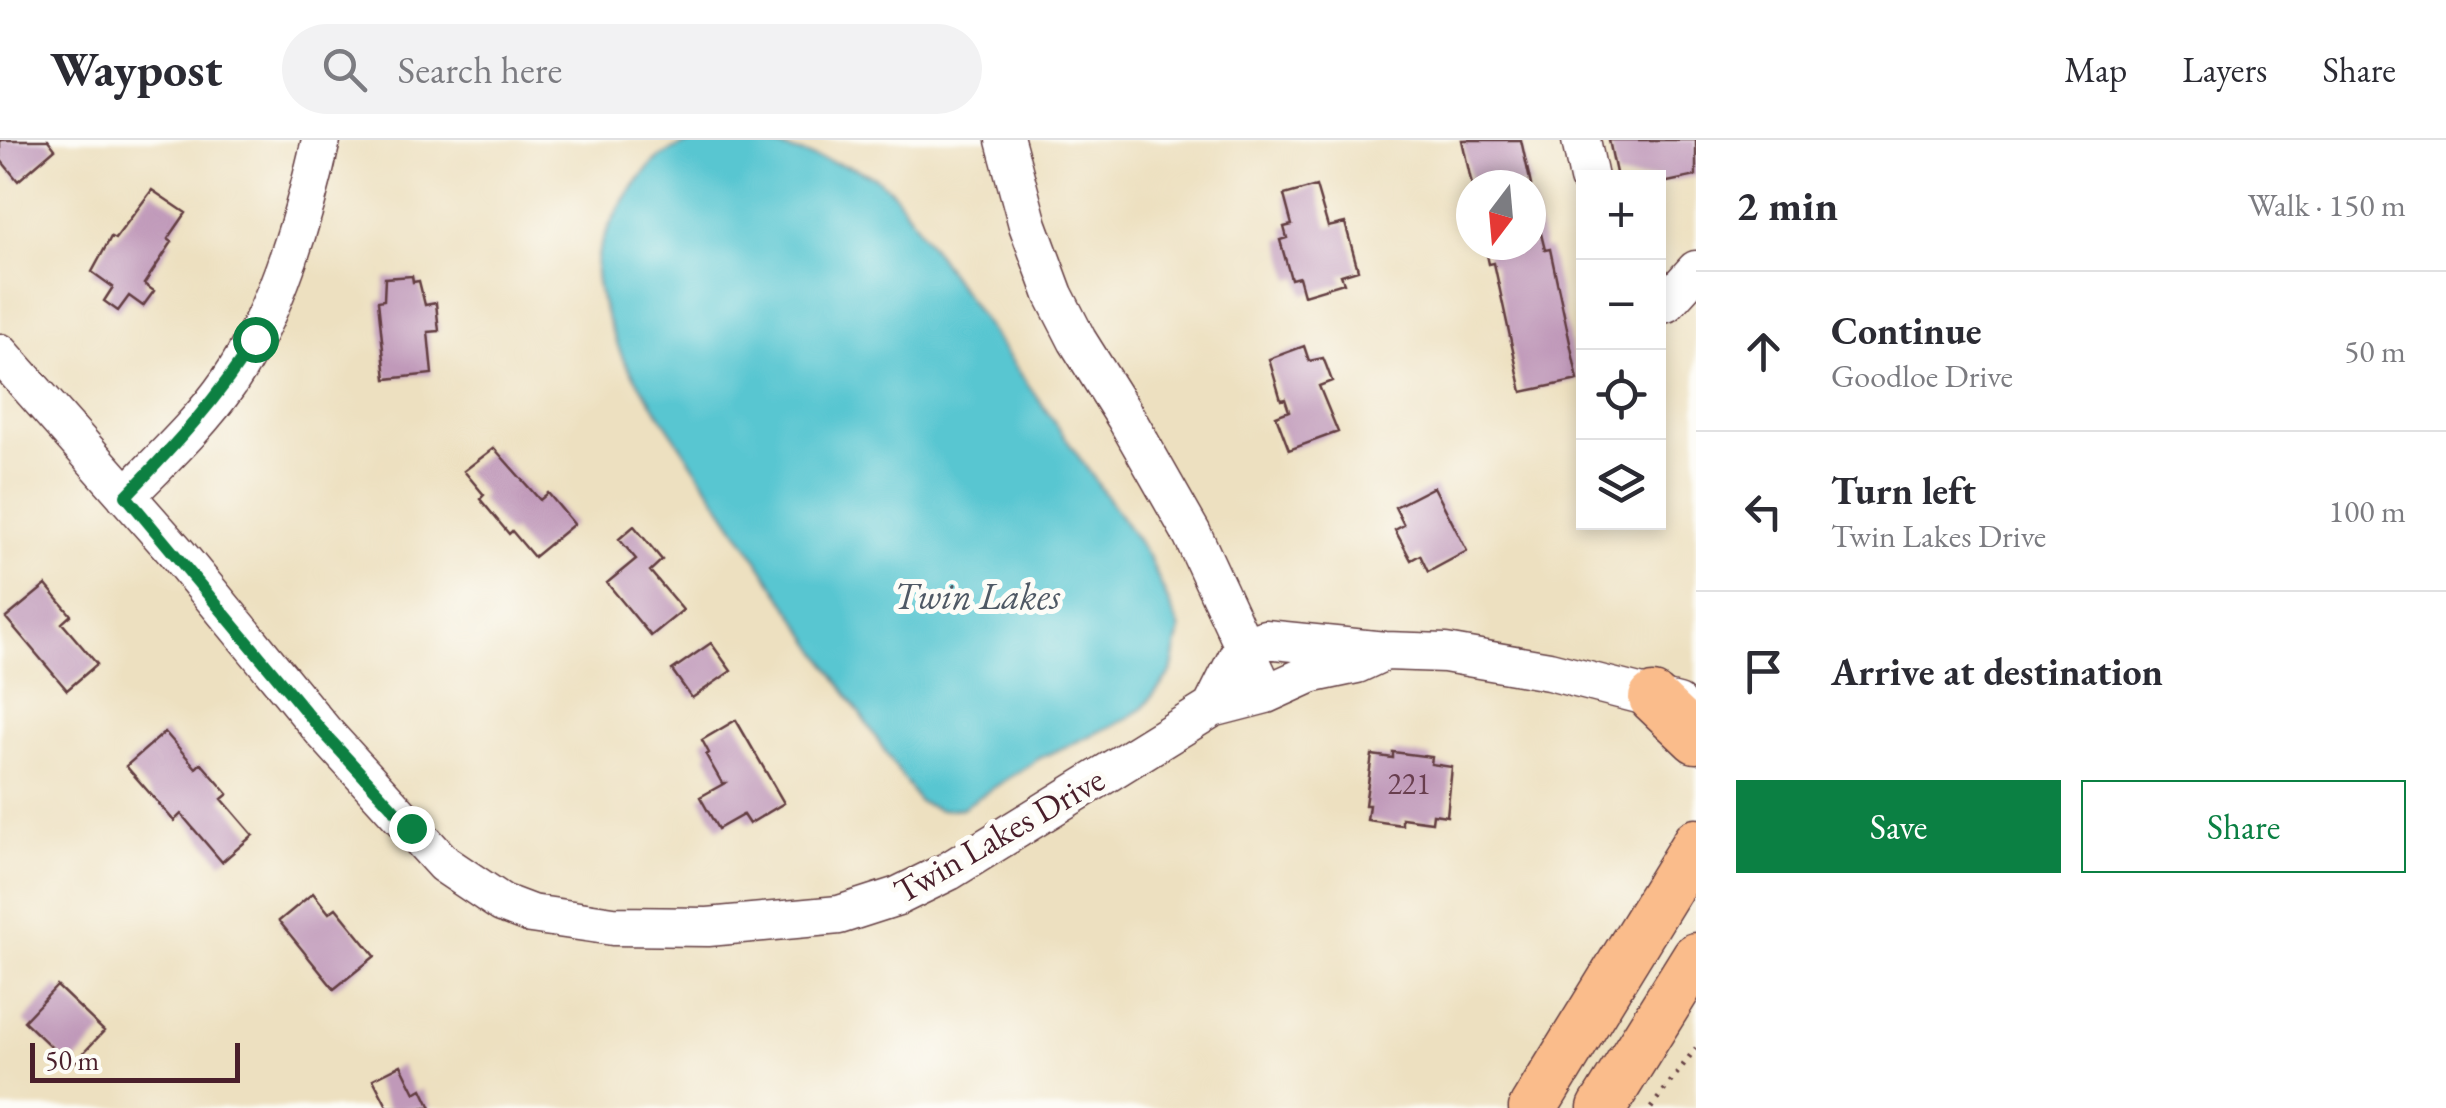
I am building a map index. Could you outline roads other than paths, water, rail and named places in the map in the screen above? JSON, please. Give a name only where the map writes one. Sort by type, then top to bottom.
[{"type":"main road","points":[[1675,703],[1696,739]]},
{"type":"main road","points":[[1533,1108],[1696,843]]},
{"type":"main road","points":[[1602,1108],[1696,958]]},
{"type":"street","points":[[126,496],[217,397],[255,339],[285,264],[321,140]]},
{"type":"street","points":[[1005,140],[1028,225],[1054,295],[1192,534],[1266,694]]},
{"type":"street","points":[[1580,140],[1586,170]]},
{"type":"street","points":[[1666,302],[1696,270]]},
{"type":"street","name":"Twin Lakes Drive","points":[[0,353],[126,496],[322,731],[444,864],[502,903],[531,914],[613,926],[708,928],[839,915],[898,896],[950,872],[1212,708],[1266,694],[1310,674],[1357,664],[1386,651]]},
{"type":"street","name":"Twin Lakes Drive","points":[[1242,646],[1265,638],[1445,653],[1549,671],[1675,703]]},
{"type":"street","points":[[1212,708],[1242,646]]},
{"type":"water","name":"Twin Lakes","points":[[695,140],[754,140],[857,169],[893,192],[1149,557],[1180,629],[1171,673],[1142,709],[1040,758],[962,808],[940,810],[919,802],[624,361],[607,317],[596,272],[609,227],[650,167],[664,154]]}]
